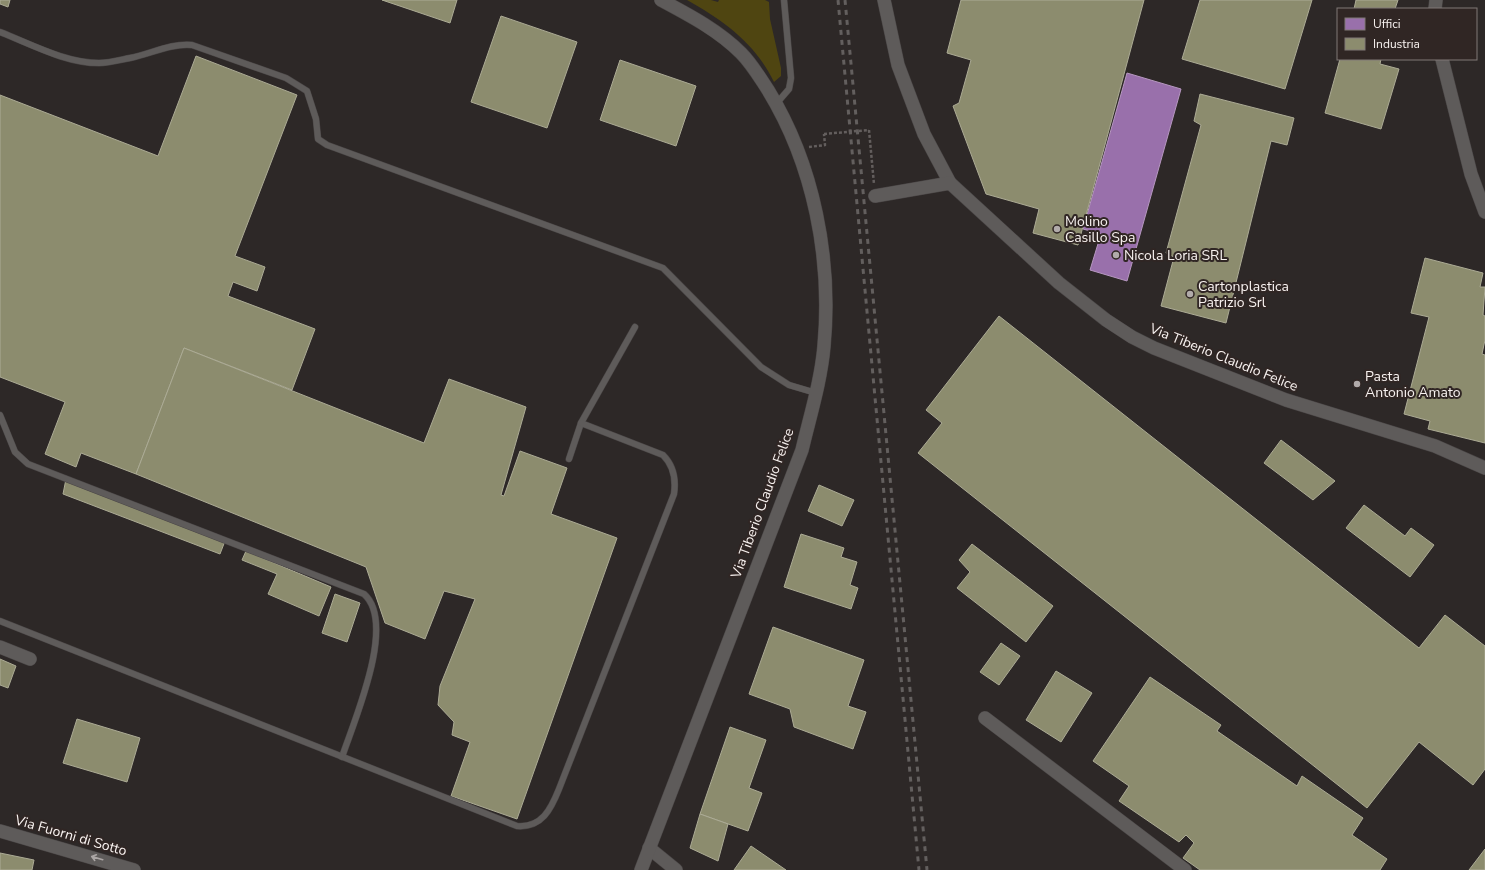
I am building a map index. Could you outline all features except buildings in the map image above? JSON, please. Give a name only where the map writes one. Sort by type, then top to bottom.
[{"type":"street","name":"Via Tiberio Claudio Felice","points":[[641,870],[802,450],[816,393],[824,347],[826,313],[822,253],[815,206],[805,168],[793,137],[776,104],[758,75],[741,54],[700,22],[661,0]]},
{"type":"street","name":"Via Tiberio Claudio Felice","points":[[884,0],[898,65],[924,134],[950,183],[1059,283],[1106,320],[1154,348],[1286,400],[1435,446],[1485,468]]},
{"type":"street","points":[[1442,60],[1471,174],[1485,212]]},
{"type":"street","points":[[875,196],[950,183]]},
{"type":"street","points":[[0,647],[30,659]]},
{"type":"street","points":[[985,718],[1185,870]]},
{"type":"street","name":"Via Fuorni di Sotto","points":[[0,831],[134,870]]},
{"type":"street","points":[[649,848],[676,870]]},
{"type":"lane","points":[[776,104],[789,90],[791,78],[784,0]]},
{"type":"lane","points":[[0,32],[57,55],[80,61],[100,63],[136,57],[180,44],[192,45],[286,78],[307,91],[316,119],[318,139],[327,145],[663,268],[761,367],[776,379],[789,385],[816,393]]},
{"type":"lane","points":[[569,459],[581,424],[635,327]]},
{"type":"lane","points":[[0,415],[15,452],[28,464],[357,591],[370,599],[377,623],[377,639],[373,664],[342,757]]},
{"type":"lane","points":[[0,621],[517,826],[531,826],[546,815],[559,789],[667,516],[675,489],[671,465],[663,455],[581,424]]},
{"type":"path","points":[[817,146],[825,145],[824,134],[869,130],[875,196]]},
{"type":"shaded area","points":[[687,0],[711,0],[718,2],[719,0],[765,0],[769,2],[770,19],[781,68],[781,76],[774,82],[766,68],[748,44],[725,24]]},
{"type":"railway","points":[[838,0],[919,870]]},
{"type":"railway","points":[[845,0],[927,870]]},
{"type":"place","name":"Molino Casillo Spa","points":[[1057,229]]},
{"type":"place","name":"Nicola Loria SRL","points":[[1116,255]]},
{"type":"place","name":"Cartonplastica Patrizio Srl","points":[[1190,294]]},
{"type":"place","name":"Pasta Antonio Amato","points":[[1357,384]]}]
